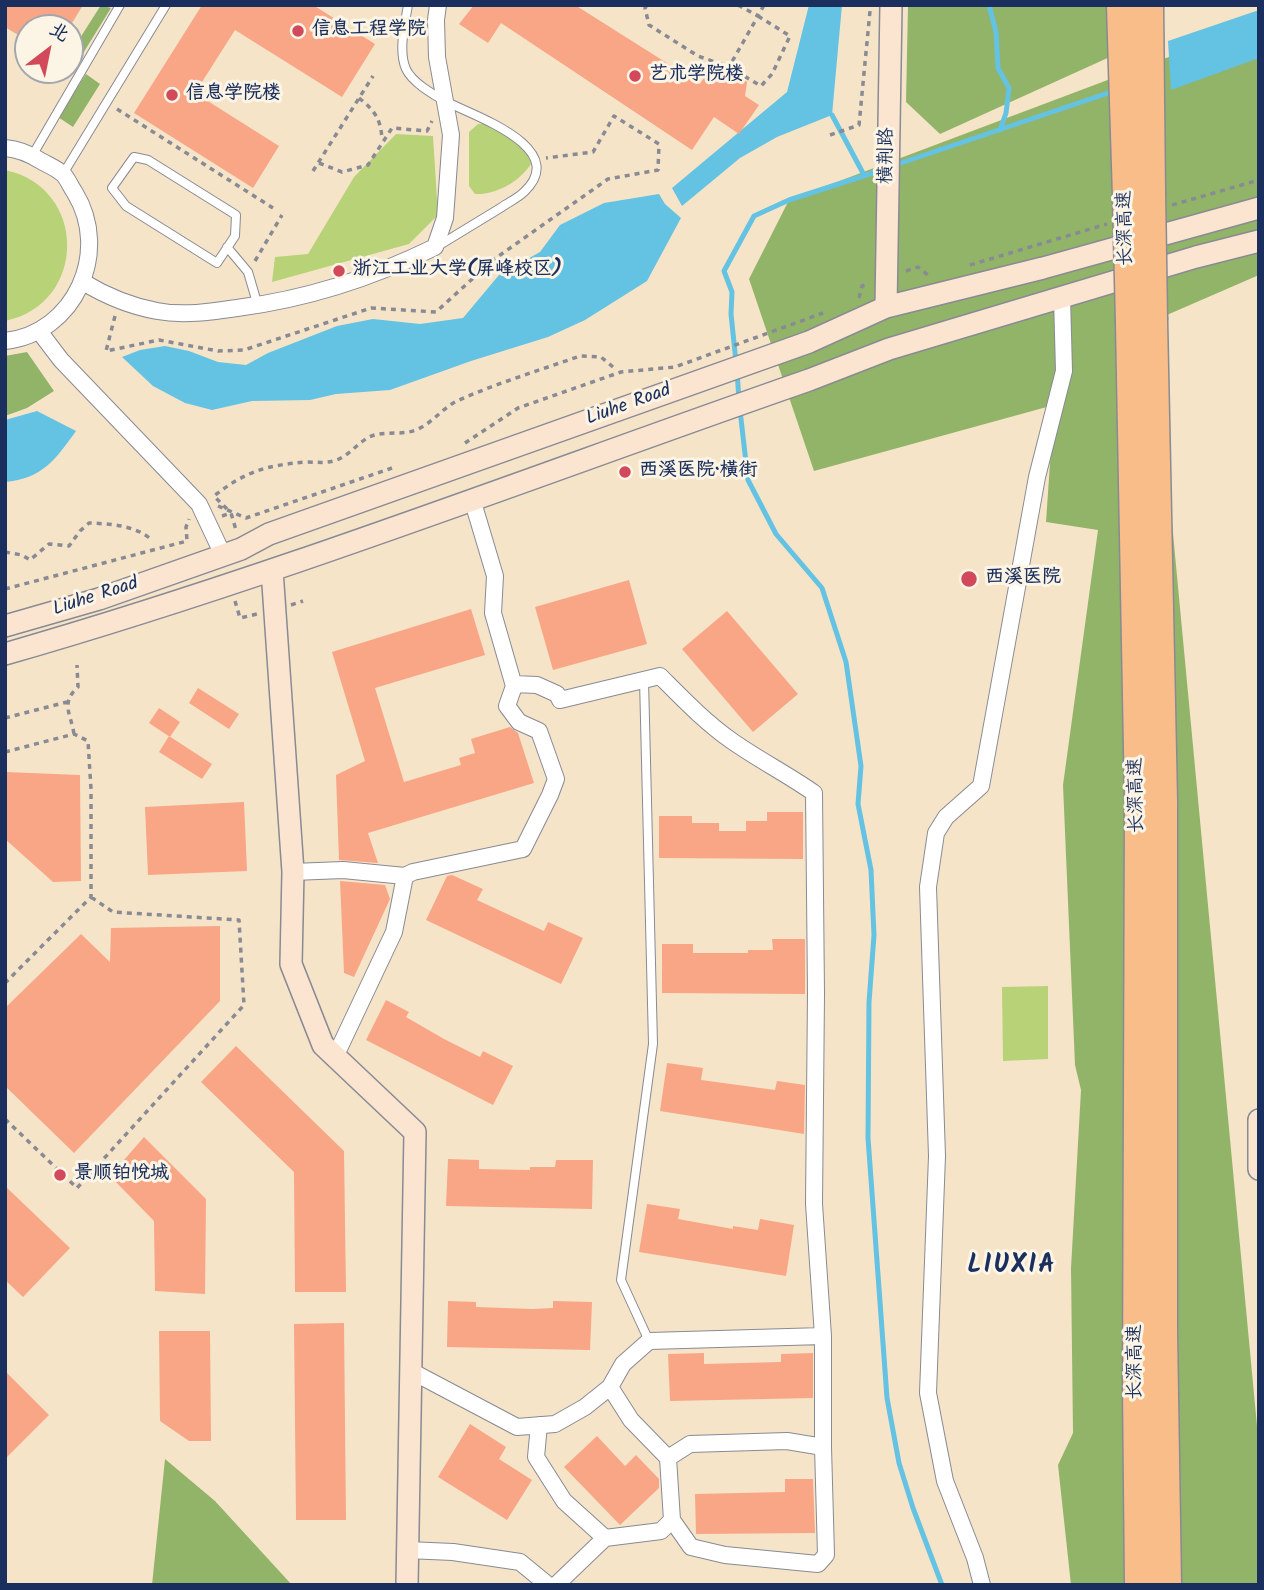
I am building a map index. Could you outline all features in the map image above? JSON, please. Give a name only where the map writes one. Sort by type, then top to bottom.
[{"type":"highway","name":"长深高速","points":[[1121,5],[1137,83],[1150,198],[1141,322],[1137,1387],[1139,1585]]},
{"type":"highway","name":"长深高速","points":[[1137,83],[1149,5]]},
{"type":"highway","name":"长深高速","points":[[1141,322],[1163,800],[1163,1331],[1167,1585]]},
{"type":"main road","name":"横荆路","points":[[886,307],[891,5]]},
{"type":"main road","name":"Liuhe Road","points":[[5,626],[99,599],[241,549],[269,534],[809,342],[886,307],[1057,264],[1259,208]]},
{"type":"main road","name":"Liuhe Road","points":[[5,654],[97,628],[272,569],[809,380],[889,349],[1196,257],[1259,241]]},
{"type":"main road","points":[[272,569],[293,872],[291,964],[323,1045],[415,1132],[407,1585]]},
{"type":"main road","points":[[1259,1120],[1259,1169]]},
{"type":"street","points":[[83,282],[119,301],[158,311],[198,314],[258,306],[339,287],[390,269],[435,247],[445,218],[451,135],[437,57],[436,19],[439,5]]},
{"type":"street","points":[[5,148],[32,156],[63,174],[78,199],[90,240],[83,282],[72,302],[57,318],[39,331],[16,340],[5,341]]},
{"type":"street","points":[[982,1585],[975,1558],[944,1481],[928,1393],[936,1156],[928,887],[936,833],[946,817],[981,786],[1037,477],[1064,371],[1062,297]]},
{"type":"street","points":[[39,331],[61,360],[200,505],[223,555]]},
{"type":"street","points":[[293,872],[343,870],[405,876],[413,872],[523,849],[550,795],[556,779],[538,731],[519,722],[507,706],[513,684],[493,613],[495,576],[472,499]]},
{"type":"street","points":[[513,684],[537,685],[557,694],[560,700],[660,676],[697,713],[731,740],[814,793],[814,1204],[823,1336],[826,1555],[818,1564],[725,1555],[691,1547],[672,1520],[668,1458],[631,1420],[610,1387]]},
{"type":"street","points":[[335,1057],[394,932],[405,876]]},
{"type":"street","points":[[411,1371],[517,1427],[555,1424],[585,1407],[610,1387],[623,1364],[649,1341],[823,1336]]},
{"type":"street","points":[[539,1425],[536,1457],[564,1502],[605,1538]]},
{"type":"street","points":[[668,1458],[690,1444],[787,1441],[823,1447]]},
{"type":"street","points":[[556,1585],[605,1538],[661,1531],[672,1520]]},
{"type":"street","points":[[407,1550],[453,1552],[520,1562],[548,1585]]},
{"type":"lane","points":[[32,156],[120,5]]},
{"type":"lane","points":[[63,174],[166,5]]},
{"type":"lane","points":[[408,5],[403,60],[407,71],[445,102],[486,120],[524,143],[536,160],[537,172],[525,191],[435,247]]},
{"type":"lane","points":[[134,158],[148,159],[236,215],[234,236],[228,247],[217,263],[126,206],[112,188],[123,170],[134,158]]},
{"type":"lane","points":[[228,247],[248,272],[258,306]]},
{"type":"lane","points":[[644,680],[653,1044],[621,1280],[649,1341]]},
{"type":"path","points":[[647,5],[645,8],[649,25],[698,56],[729,67],[761,86],[772,74],[790,36],[738,5]]},
{"type":"path","points":[[729,67],[764,5]]},
{"type":"path","points":[[830,135],[859,125],[871,5]]},
{"type":"path","points":[[313,172],[373,76]]},
{"type":"path","points":[[359,98],[374,110],[381,123],[382,141]]},
{"type":"path","points":[[106,102],[272,208]]},
{"type":"path","points":[[319,163],[342,172],[368,165],[392,128],[427,131],[437,110],[445,102]]},
{"type":"path","points":[[119,301],[106,351],[159,340],[218,351],[244,350],[371,308],[436,312],[493,260],[608,179],[658,170],[659,144],[614,116],[593,152],[536,160]]},
{"type":"path","points":[[1150,198],[1259,180]]},
{"type":"path","points":[[248,272],[282,215]]},
{"type":"path","points":[[969,265],[1110,223]]},
{"type":"path","points":[[918,267],[930,277]]},
{"type":"path","points":[[858,300],[862,286]]},
{"type":"path","points":[[465,443],[518,408],[621,372],[675,367],[833,309]]},
{"type":"path","points":[[231,513],[214,496],[232,482],[258,469],[309,462],[326,463],[340,459],[370,436],[387,433],[403,435],[419,429],[434,421],[456,401],[580,356],[601,356],[613,366]]},
{"type":"path","points":[[206,495],[215,505],[246,518],[400,465]]},
{"type":"path","points":[[5,552],[22,555],[30,560],[49,544],[69,546],[89,523],[144,532],[152,540]]},
{"type":"path","points":[[5,589],[187,541],[186,527]]},
{"type":"path","points":[[74,734],[67,702],[78,688],[77,665]]},
{"type":"path","points":[[5,718],[67,702]]},
{"type":"path","points":[[5,752],[74,734],[88,741],[91,789],[91,897],[5,984]]},
{"type":"path","points":[[5,1119],[76,1188],[244,1005],[239,920],[113,912],[91,897]]},
{"type":"green space","points":[[101,5],[111,8],[84,52],[84,32]]},
{"type":"green space","points":[[908,5],[1126,5],[1123,51],[940,134],[906,102]]},
{"type":"green space","points":[[1259,23],[1259,275],[1153,321],[1259,1447],[1259,1585],[1071,1585],[1058,1465],[1073,1433],[1071,1268],[1081,1090],[1075,1065],[1063,785],[1098,530],[1046,522],[1054,405],[814,471],[749,279],[789,200]]},
{"type":"green space","points":[[86,74],[100,84],[73,127],[58,117],[79,84],[84,84]]},
{"type":"green space","points":[[478,124],[490,124],[509,134],[521,145],[531,164],[506,186],[483,194],[475,194],[469,186],[469,132]]},
{"type":"green space","points":[[396,134],[433,136],[438,215],[409,244],[272,282],[275,257],[308,254],[354,177]]},
{"type":"green space","points":[[5,170],[32,181],[52,198],[63,221],[67,246],[63,270],[52,293],[32,310],[5,321]]},
{"type":"green space","points":[[27,352],[54,391],[27,408],[5,416],[5,356]]},
{"type":"green space","points":[[1048,986],[1048,1059],[1003,1061],[1002,987]]},
{"type":"green space","points":[[165,1459],[215,1501],[292,1585],[152,1585]]},
{"type":"water","points":[[809,5],[842,5],[832,115],[777,137],[740,158],[682,206],[672,188],[787,92]]},
{"type":"water","points":[[1259,10],[1259,58],[1171,90],[1168,41]]},
{"type":"water","points":[[659,194],[665,204],[681,218],[647,281],[585,320],[548,337],[390,390],[336,394],[310,400],[252,401],[212,410],[185,403],[153,386],[122,357],[140,350],[165,346],[189,351],[218,362],[246,365],[268,353],[337,326],[373,319],[420,324],[463,318],[499,275],[540,252],[560,225],[604,203]]},
{"type":"water","points":[[37,411],[76,431],[47,466],[29,477],[5,482],[5,420]]},
{"type":"building","points":[[5,5],[83,5],[78,14],[14,14],[14,32],[5,27]]},
{"type":"building","name":"信息学院楼","points":[[202,5],[313,5],[375,44],[342,97],[235,30],[195,93],[279,146],[253,188],[134,113]]},
{"type":"building","name":"艺术学院楼","points":[[474,5],[575,5],[700,84],[708,71],[724,67],[747,82],[745,96],[759,105],[739,134],[714,117],[692,150],[501,23],[488,43],[459,24]]},
{"type":"building","points":[[629,580],[647,644],[553,670],[535,607]]},
{"type":"building","points":[[471,609],[485,655],[375,688],[404,782],[461,765],[459,758],[475,753],[471,739],[510,727],[518,733],[534,783],[368,833],[378,863],[339,860],[336,775],[365,761],[332,652]]},
{"type":"building","points":[[727,611],[798,694],[753,732],[682,649]]},
{"type":"building","points":[[198,688],[239,714],[229,729],[189,703]]},
{"type":"building","points":[[159,708],[180,722],[170,737],[149,723]]},
{"type":"building","points":[[169,736],[212,764],[202,779],[159,752]]},
{"type":"building","points":[[5,772],[80,775],[81,881],[53,882],[5,839]]},
{"type":"building","points":[[244,802],[247,871],[148,875],[145,807]]},
{"type":"building","points":[[767,812],[803,812],[803,859],[659,858],[659,816],[692,816],[692,823],[719,823],[719,831],[746,831],[746,821],[767,821]]},
{"type":"building","points":[[452,875],[483,889],[477,900],[544,931],[548,922],[583,938],[561,984],[426,920],[447,876]]},
{"type":"building","points":[[340,881],[385,885],[390,899],[354,977],[344,973]]},
{"type":"building","points":[[220,926],[220,1001],[74,1153],[5,1086],[5,1008],[81,934],[110,962],[111,928]]},
{"type":"building","points":[[772,939],[805,939],[805,994],[662,993],[662,944],[693,944],[693,953],[748,953],[748,950],[773,950]]},
{"type":"building","points":[[386,1000],[409,1012],[406,1017],[444,1039],[480,1057],[483,1051],[513,1066],[493,1105],[366,1040]]},
{"type":"building","points":[[236,1046],[344,1151],[346,1292],[295,1292],[294,1172],[201,1082]]},
{"type":"building","points":[[667,1063],[703,1068],[701,1080],[775,1090],[777,1081],[805,1085],[804,1134],[660,1111]]},
{"type":"building","points":[[144,1137],[206,1199],[205,1294],[155,1291],[154,1221],[110,1176]]},
{"type":"building","points":[[448,1159],[479,1160],[479,1169],[530,1170],[530,1167],[555,1167],[556,1160],[593,1160],[592,1209],[446,1206]]},
{"type":"building","points":[[5,1186],[70,1248],[23,1297],[5,1280]]},
{"type":"building","points":[[647,1204],[680,1209],[678,1219],[733,1229],[733,1226],[758,1230],[760,1219],[794,1225],[786,1276],[639,1252]]},
{"type":"building","points":[[448,1301],[476,1302],[476,1307],[533,1309],[553,1308],[553,1301],[592,1302],[590,1350],[447,1347]]},
{"type":"building","points":[[344,1323],[346,1520],[296,1520],[294,1324]]},
{"type":"building","points":[[159,1331],[210,1331],[211,1441],[189,1441],[160,1421]]},
{"type":"building","points":[[704,1353],[704,1364],[781,1362],[781,1354],[813,1353],[813,1398],[670,1401],[668,1354]]},
{"type":"building","points":[[5,1371],[49,1415],[5,1459]]},
{"type":"building","points":[[470,1424],[506,1447],[499,1459],[532,1480],[507,1520],[438,1477]]},
{"type":"building","points":[[597,1436],[625,1466],[636,1455],[659,1479],[659,1488],[620,1525],[564,1467]]},
{"type":"building","points":[[785,1479],[813,1479],[815,1533],[696,1534],[695,1494],[785,1492]]},
{"type":"waterway","points":[[989,5],[996,32],[998,68],[1009,88],[1006,113],[1000,130]]},
{"type":"waterway","points":[[895,165],[1114,91]]},
{"type":"waterway","points":[[832,115],[864,175]]},
{"type":"waterway","points":[[736,362],[731,314],[732,292],[724,271],[754,216],[789,200],[882,170]]},
{"type":"waterway","points":[[737,371],[739,400]]},
{"type":"waterway","points":[[740,410],[748,480],[776,534],[822,588],[846,662],[861,766],[858,804],[871,870],[874,935],[869,1002],[868,1138],[887,1398],[899,1463],[942,1585]]},
{"type":"place","name":"信息工程学院","points":[[298,31]]},
{"type":"place","name":"艺术学院楼","points":[[635,76]]},
{"type":"place","name":"信息学院楼","points":[[172,95]]},
{"type":"place","name":"浙江工业大学(屏峰校区)","points":[[339,271]]},
{"type":"place","name":"西溪医院·横街","points":[[625,472]]},
{"type":"place","name":"西溪医院","points":[[969,579]]},
{"type":"place","name":"景顺铂悦城","points":[[60,1175]]},
{"type":"district","name":"LIUXIA","points":[[1012,1268]]}]
